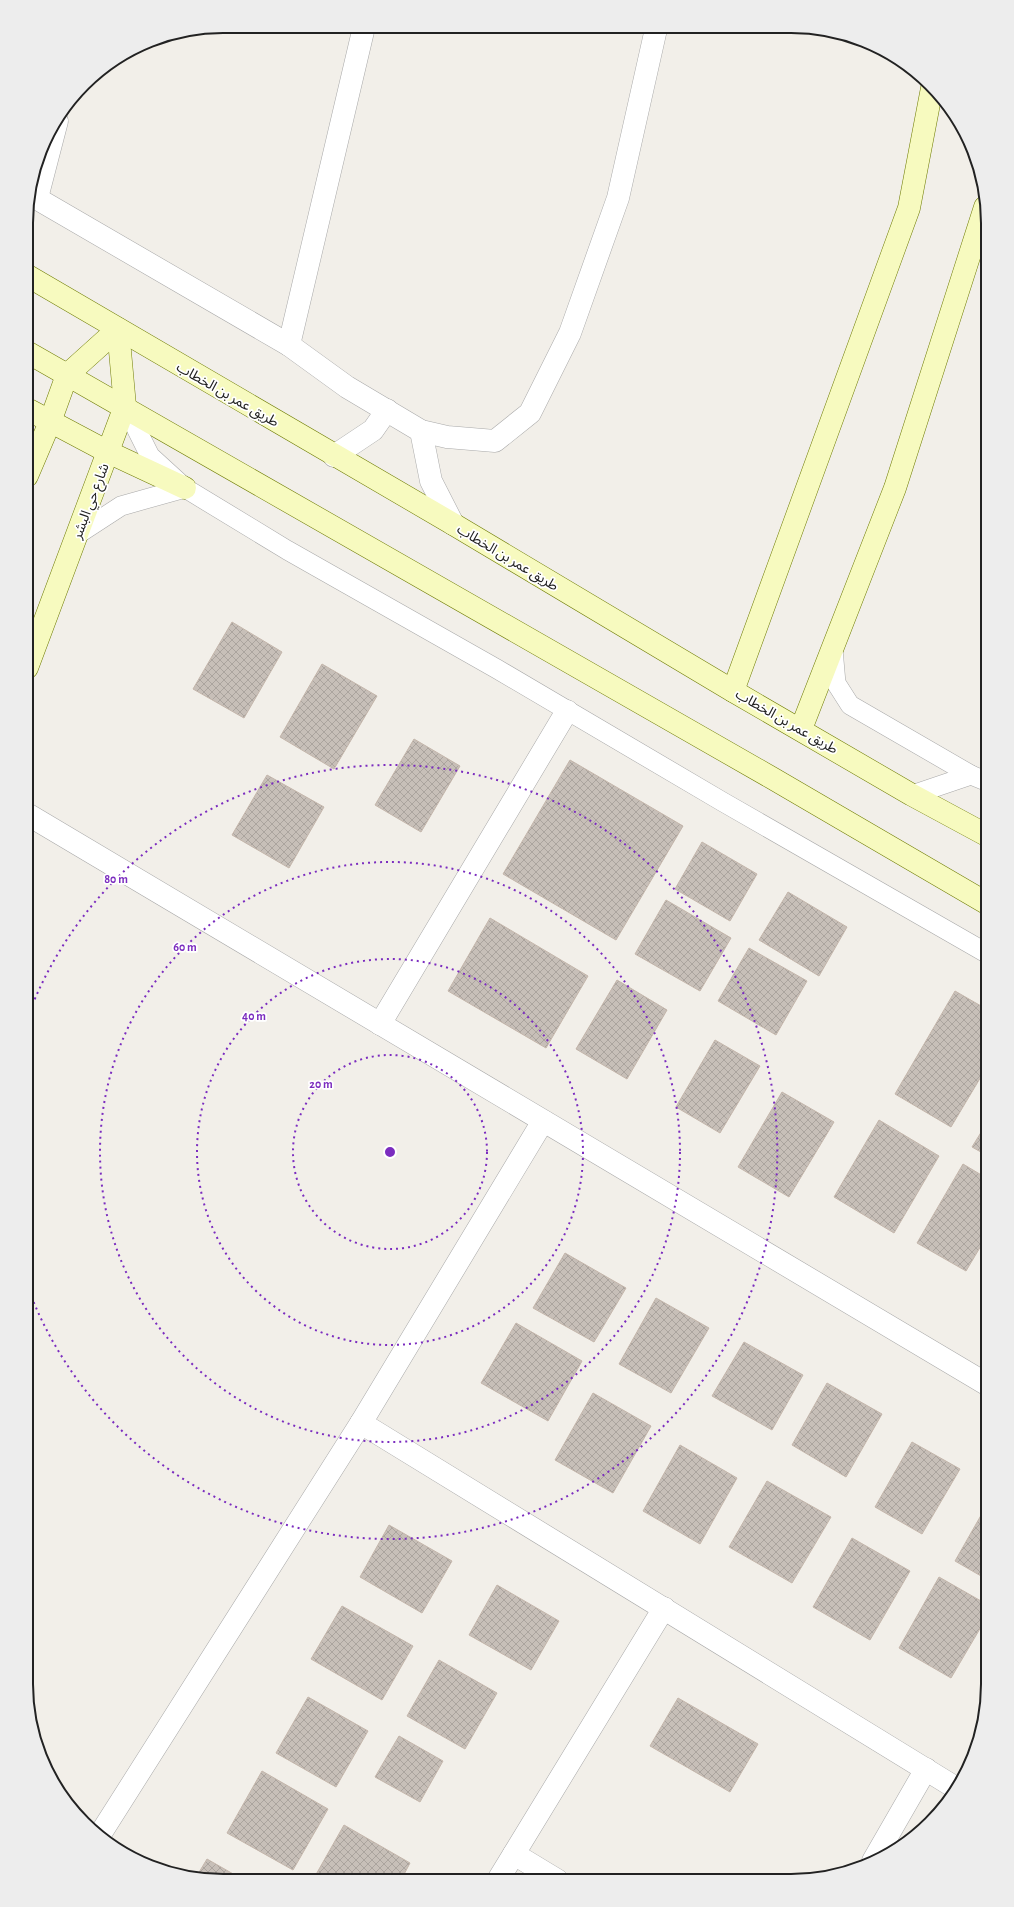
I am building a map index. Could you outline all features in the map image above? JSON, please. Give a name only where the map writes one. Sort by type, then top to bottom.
[{"type":"main road","points":[[734,691],[909,208],[931,95]]},
{"type":"main road","points":[[801,729],[895,488],[981,223]]},
{"type":"main road","name":"طريق عمر بن الخطاب","points":[[33,279],[334,456],[453,524],[912,795],[981,832]]},
{"type":"main road","points":[[33,462],[50,422],[67,375],[118,329]]},
{"type":"main road","name":"شارع حي البشر","points":[[33,652],[125,406],[118,329]]},
{"type":"main road","points":[[33,355],[125,406],[981,900]]},
{"type":"main road","points":[[33,412],[108,452],[186,488]]},
{"type":"street","points":[[289,345],[363,33]]},
{"type":"street","points":[[35,197],[289,345],[347,387],[421,431],[447,437],[495,441],[530,413],[570,333],[618,198],[655,33]]},
{"type":"street","points":[[38,181],[49,147]]},
{"type":"street","points":[[334,456],[374,430],[386,410]]},
{"type":"street","points":[[421,431],[431,481],[453,524]]},
{"type":"street","points":[[380,1024],[567,711]]},
{"type":"street","points":[[33,818],[981,1382]]},
{"type":"street","points":[[102,1831],[361,1423],[544,1121]]},
{"type":"street","points":[[361,1423],[952,1785]]},
{"type":"street","points":[[502,1874],[664,1608]]},
{"type":"street","points":[[878,1853],[926,1769]]},
{"type":"street","points":[[514,1854],[547,1874]]},
{"type":"lane","points":[[125,406],[150,456],[186,488],[287,550],[981,950]]},
{"type":"lane","points":[[78,534],[120,506],[186,488]]},
{"type":"lane","points":[[833,649],[836,683],[850,705],[971,775],[981,779]]},
{"type":"lane","points":[[912,795],[971,775]]},
{"type":"building","points":[[232,622],[282,652],[244,718],[193,689]]},
{"type":"building","points":[[322,664],[377,696],[334,769],[280,737]]},
{"type":"building","points":[[414,739],[460,766],[421,832],[375,805]]},
{"type":"building","points":[[570,760],[683,826],[616,940],[503,874]]},
{"type":"building","points":[[267,775],[324,807],[289,868],[232,835]]},
{"type":"building","points":[[702,842],[757,874],[730,921],[675,889]]},
{"type":"building","points":[[788,892],[847,927],[819,976],[759,940]]},
{"type":"building","points":[[666,900],[731,938],[700,991],[635,954]]},
{"type":"building","points":[[490,918],[588,976],[546,1048],[448,991]]},
{"type":"building","points":[[749,948],[807,981],[776,1035],[718,1001]]},
{"type":"building","points":[[617,980],[667,1010],[627,1079],[576,1049]]},
{"type":"building","points":[[955,991],[981,1006],[981,1077],[951,1127],[895,1094]]},
{"type":"building","points":[[715,1040],[760,1066],[720,1133],[676,1107]]},
{"type":"building","points":[[782,1092],[834,1122],[789,1197],[738,1167]]},
{"type":"building","points":[[879,1120],[939,1156],[894,1233],[834,1197]]},
{"type":"building","points":[[981,1132],[981,1152],[972,1147]]},
{"type":"building","points":[[963,1164],[981,1175],[981,1246],[966,1271],[917,1243]]},
{"type":"building","points":[[565,1253],[626,1288],[594,1342],[533,1308]]},
{"type":"building","points":[[656,1298],[709,1328],[671,1393],[619,1364]]},
{"type":"building","points":[[516,1323],[582,1361],[548,1421],[481,1383]]},
{"type":"building","points":[[744,1342],[803,1375],[772,1430],[712,1396]]},
{"type":"building","points":[[827,1383],[882,1414],[846,1477],[792,1445]]},
{"type":"building","points":[[593,1393],[651,1426],[613,1493],[555,1460]]},
{"type":"building","points":[[912,1442],[960,1469],[922,1534],[875,1507]]},
{"type":"building","points":[[680,1445],[737,1478],[700,1544],[643,1511]]},
{"type":"building","points":[[767,1481],[831,1517],[792,1583],[729,1547]]},
{"type":"building","points":[[981,1515],[981,1576],[955,1561]]},
{"type":"building","points":[[389,1525],[452,1561],[422,1613],[360,1577]]},
{"type":"building","points":[[852,1538],[910,1571],[870,1640],[813,1607]]},
{"type":"building","points":[[939,1577],[981,1601],[981,1627],[951,1678],[899,1648]]},
{"type":"building","points":[[497,1585],[559,1621],[531,1670],[469,1635]]},
{"type":"building","points":[[342,1606],[413,1646],[382,1700],[311,1659]]},
{"type":"building","points":[[439,1660],[497,1693],[465,1749],[407,1716]]},
{"type":"building","points":[[308,1697],[368,1731],[336,1787],[276,1753]]},
{"type":"building","points":[[678,1698],[758,1744],[730,1792],[650,1746]]},
{"type":"building","points":[[399,1736],[443,1761],[420,1802],[375,1777]]},
{"type":"building","points":[[262,1771],[328,1809],[293,1870],[227,1833]]},
{"type":"building","points":[[344,1825],[410,1863],[404,1874],[316,1874]]},
{"type":"building","points":[[207,1859],[233,1874],[210,1874],[199,1872]]}]
